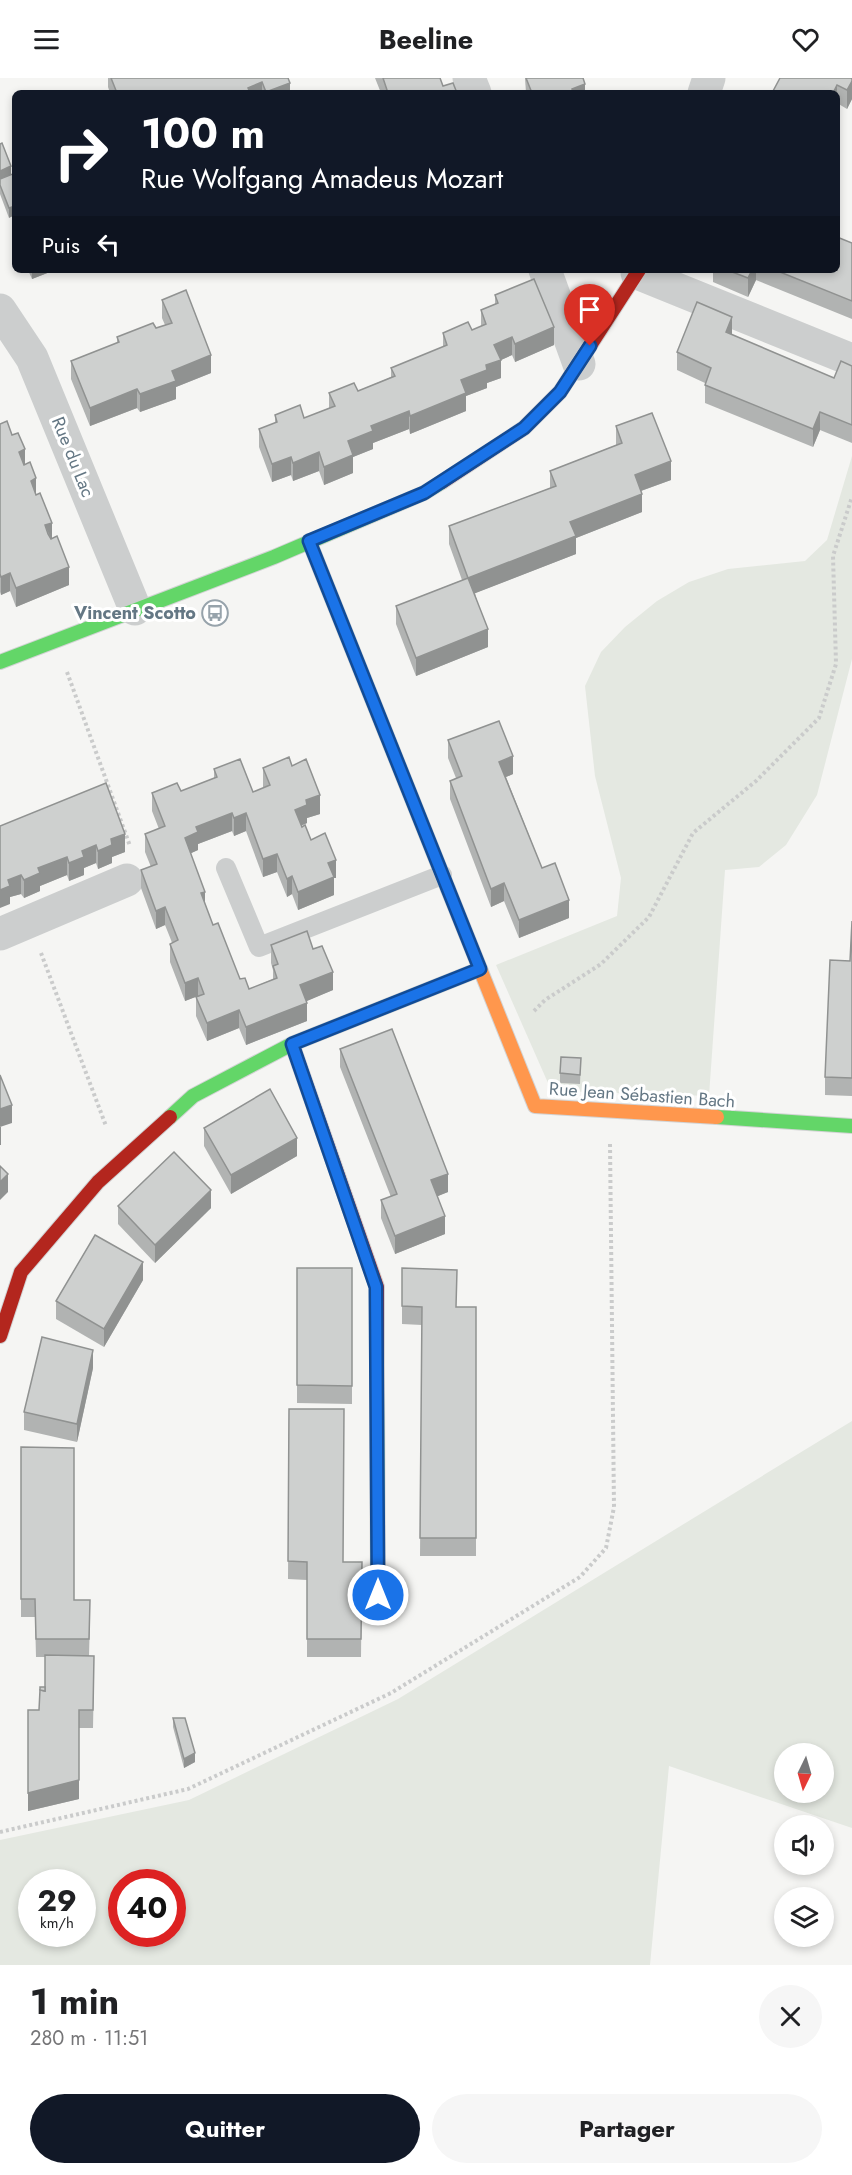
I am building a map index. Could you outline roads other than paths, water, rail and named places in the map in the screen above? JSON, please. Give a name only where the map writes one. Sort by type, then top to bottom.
[{"type":"street","points":[[546,273],[579,364]]},
{"type":"street","points":[[0,662],[274,557],[424,493],[524,428],[560,392],[637,273]]},
{"type":"street","points":[[640,273],[852,360]]},
{"type":"street","name":"Rue du Lac","points":[[0,310],[32,358],[135,609]]},
{"type":"street","name":"Rue Jean Sébastien Bach","points":[[309,541],[535,1106],[852,1126]]},
{"type":"street","points":[[14,928],[127,880]]},
{"type":"street","points":[[0,1336],[21,1272],[98,1182],[193,1096],[292,1044],[480,969]]},
{"type":"street","points":[[292,1044],[376,1287],[378,1595]]},
{"type":"lane","points":[[226,868],[259,947],[442,874]]},
{"type":"place","name":"Vincent Scotto","points":[[215,613]]}]
